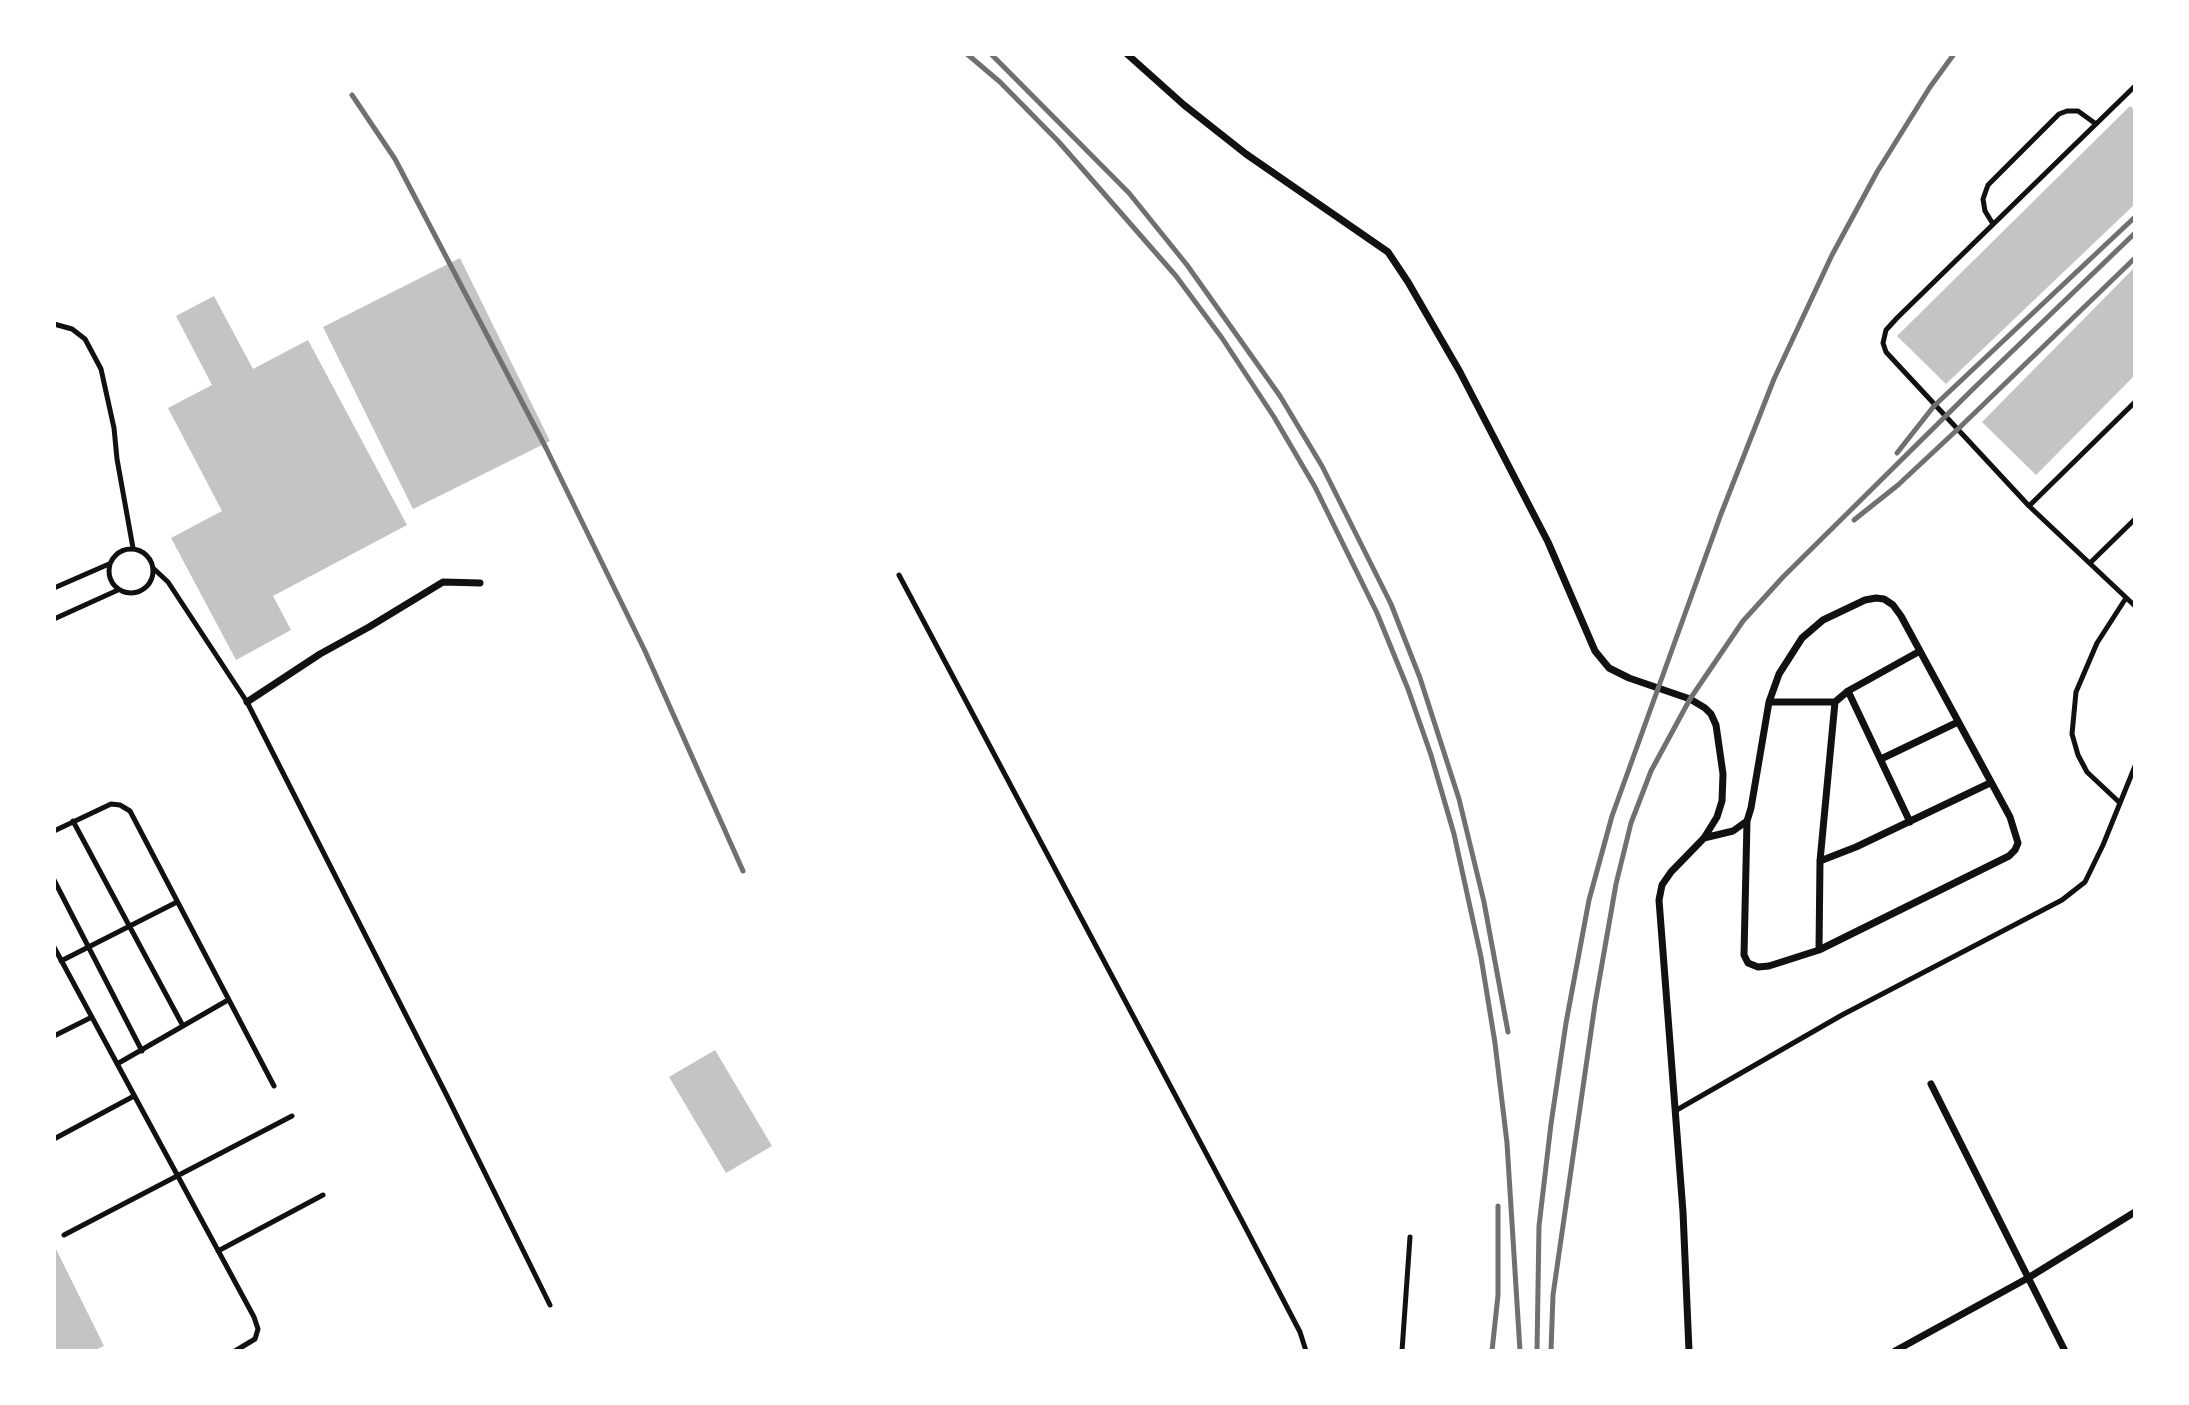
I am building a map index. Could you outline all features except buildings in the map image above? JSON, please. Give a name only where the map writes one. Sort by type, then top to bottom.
[{"type":"street","points":[[1127,54],[1184,105],[1246,154],[1388,252],[1461,372],[1548,542],[1595,651],[1609,667],[1619,673],[1690,699],[1711,714],[1716,725],[1723,774],[1722,801],[1717,817],[1704,838],[1671,872],[1662,886],[1659,900],[1683,1212],[1689,1351]]},
{"type":"street","points":[[247,702],[320,654],[443,582],[480,583]]},
{"type":"street","points":[[1876,598],[1884,599],[1893,605],[1920,651],[2010,817],[2018,843],[2015,850],[2009,856],[1819,950],[1769,966],[1758,967],[1748,963],[1744,955],[1743,938],[1747,821],[1769,702],[1779,674],[1802,638],[1823,620],[1865,600],[1876,598]]},
{"type":"street","points":[[1769,702],[1835,702],[1848,691],[1920,651]]},
{"type":"street","points":[[1848,691],[1910,822]]},
{"type":"street","points":[[1819,950],[1820,861],[1835,702]]},
{"type":"street","points":[[1881,759],[1958,722]]},
{"type":"street","points":[[1820,861],[1856,847],[1990,783]]},
{"type":"street","points":[[1704,838],[1733,831],[1747,821]]},
{"type":"street","points":[[1931,1084],[2065,1351]]},
{"type":"street","points":[[1895,1351],[2028,1278],[2135,1212]]},
{"type":"lane","points":[[2134,88],[1898,317],[1886,330],[1883,343],[1886,352],[1894,361],[2029,506],[2135,606]]},
{"type":"lane","points":[[1993,224],[1985,211],[1983,200],[1988,185],[2059,114],[2078,111],[2096,124]]},
{"type":"lane","points":[[54,324],[72,329],[85,339],[102,369],[133,548]]},
{"type":"lane","points":[[2029,506],[2135,402]]},
{"type":"lane","points":[[2090,563],[2135,519]]},
{"type":"lane","points":[[54,588],[109,564],[119,552],[133,548],[146,555],[153,568],[168,582],[247,702],[550,1305]]},
{"type":"lane","points":[[109,564],[109,579],[118,590],[125,593],[139,592],[150,582],[153,568]]},
{"type":"lane","points":[[899,575],[1241,1219],[1300,1332],[1306,1351]]},
{"type":"lane","points":[[54,619],[118,590]]},
{"type":"lane","points":[[2120,803],[2087,772],[2078,755],[2072,734],[2076,692],[2097,643],[2126,598]]},
{"type":"lane","points":[[1675,1111],[1842,1016],[2062,900],[2085,882],[2104,845],[2135,766]]},
{"type":"lane","points":[[54,831],[111,804],[120,805],[130,811],[274,1086]]},
{"type":"lane","points":[[73,821],[183,1026]]},
{"type":"lane","points":[[54,880],[142,1051]]},
{"type":"lane","points":[[61,961],[177,902]]},
{"type":"lane","points":[[54,947],[254,1317],[258,1329],[255,1339],[235,1351]]},
{"type":"lane","points":[[117,1064],[228,1000]]},
{"type":"lane","points":[[54,1036],[92,1017]]},
{"type":"lane","points":[[54,1139],[134,1096]]},
{"type":"lane","points":[[64,1235],[292,1116]]},
{"type":"lane","points":[[218,1251],[323,1195]]},
{"type":"lane","points":[[1402,1351],[1410,1237]]},
{"type":"railway","points":[[967,54],[1000,82],[1058,141],[1176,276],[1222,338],[1274,417],[1315,487],[1377,613],[1431,755],[1454,834],[1481,957],[1507,1143],[1520,1351]]},
{"type":"railway","points":[[991,54],[1129,193],[1187,265],[1280,396],[1322,466],[1391,604],[1420,678],[1459,799],[1484,902],[1508,1032]]},
{"type":"railway","points":[[1537,1351],[1539,1226],[1551,1124],[1566,1023],[1589,900],[1612,816],[1721,514],[1774,379],[1832,255],[1877,172],[1954,54]]},
{"type":"railway","points":[[352,95],[395,159],[546,448],[645,651],[743,871]]},
{"type":"railway","points":[[1897,453],[1934,406],[2135,217]]},
{"type":"railway","points":[[1551,1351],[1553,1295],[1595,1004],[1616,884],[1631,823],[1651,771],[1690,699],[1743,621],[1783,577],[2135,233]]},
{"type":"railway","points":[[1854,520],[1898,485],[2135,258]]},
{"type":"railway","points":[[1492,1351],[1498,1295],[1498,1206]]}]
